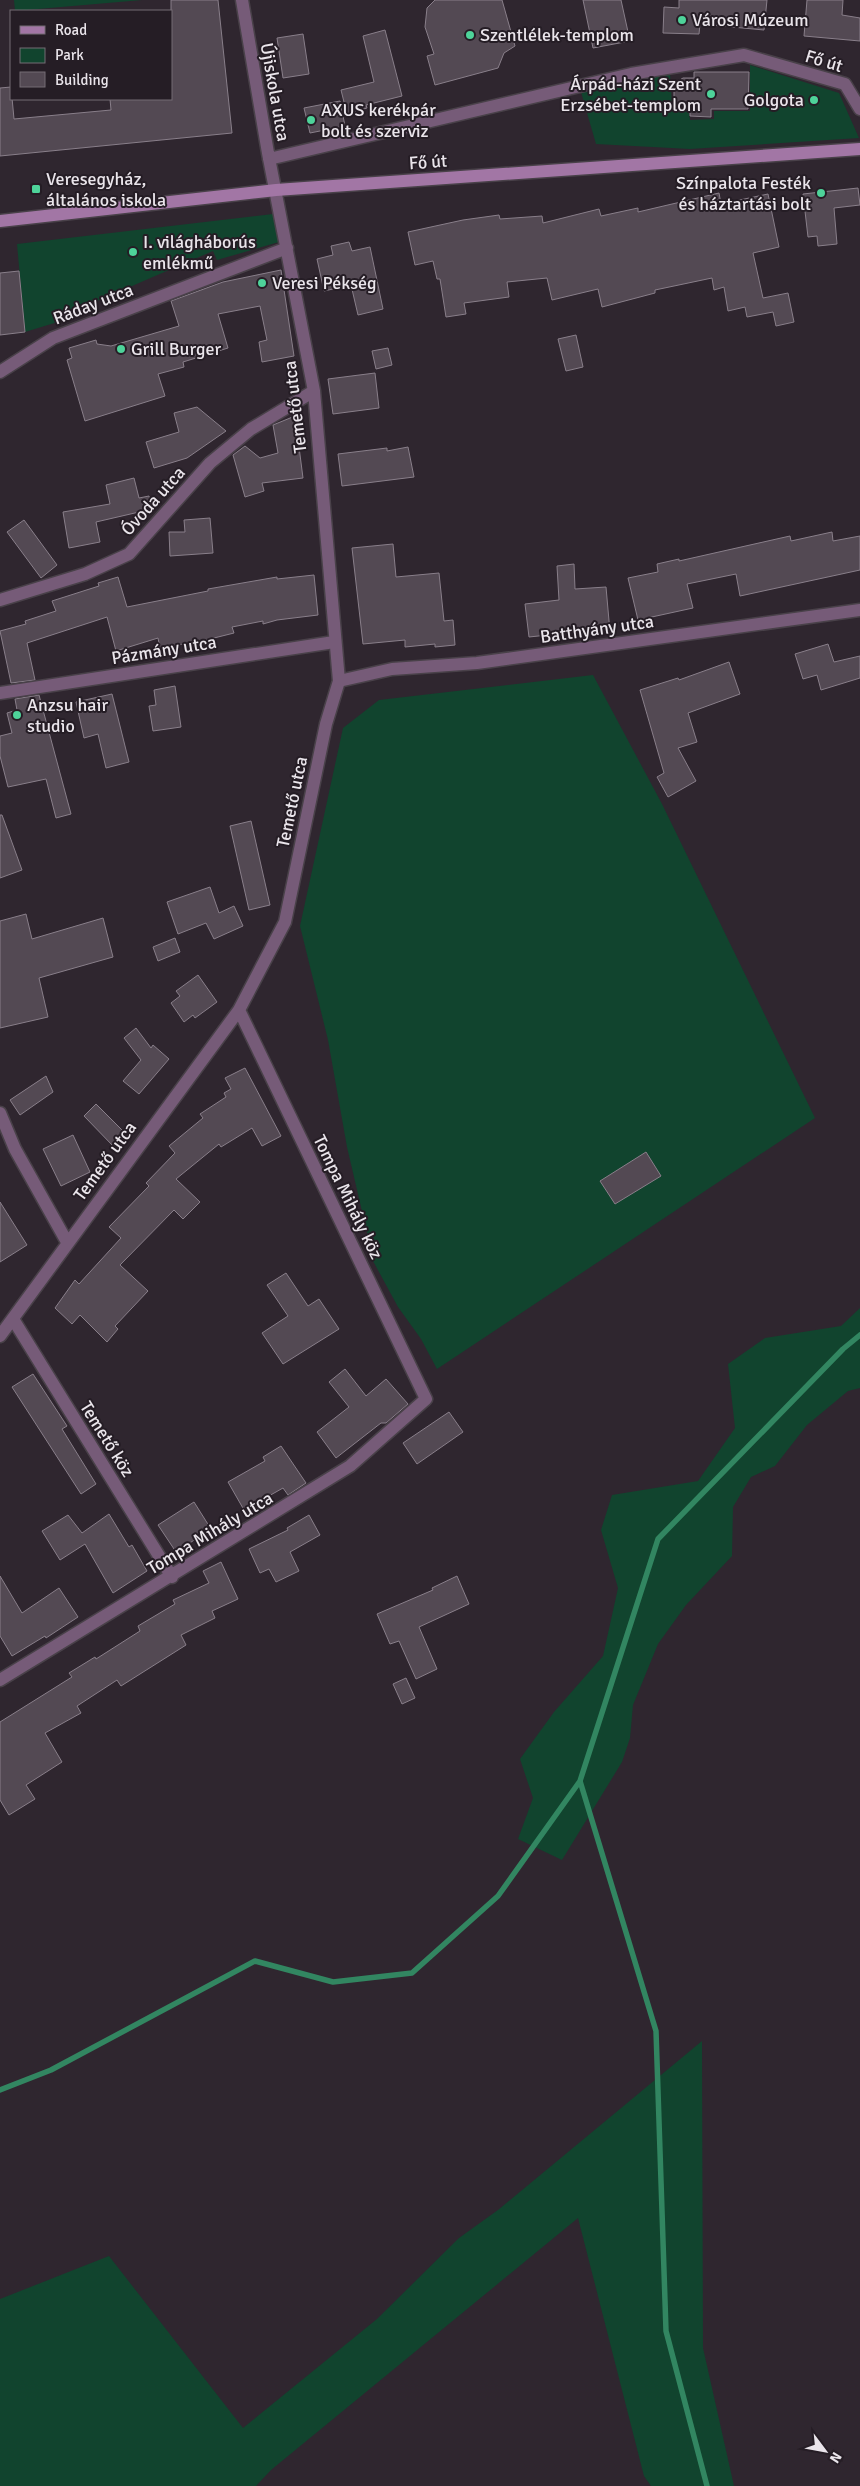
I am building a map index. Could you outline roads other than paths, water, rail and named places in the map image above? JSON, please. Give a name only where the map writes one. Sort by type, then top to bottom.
[{"type":"main road","name":"Fő út","points":[[0,221],[276,190],[860,149]]},
{"type":"street","name":"Újiskola utca","points":[[242,0],[276,190]]},
{"type":"street","name":"Fő út","points":[[269,159],[631,74],[744,56],[845,84],[860,109]]},
{"type":"street","name":"Temető utca","points":[[0,1336],[67,1242],[239,1010],[286,922],[326,724],[339,681],[334,642],[314,391],[276,190]]},
{"type":"street","name":"Ráday utca","points":[[0,372],[53,338],[287,248]]},
{"type":"street","name":"Óvoda utca","points":[[0,600],[85,574],[129,554],[210,463],[251,429],[314,391]]},
{"type":"street","name":"Batthyány utca","points":[[339,681],[392,669],[477,663],[860,610]]},
{"type":"street","name":"Pázmány utca","points":[[0,693],[334,642]]},
{"type":"street","name":"Tompa Mihály köz","points":[[239,1010],[426,1399]]},
{"type":"street","points":[[0,1113],[15,1149],[67,1242]]},
{"type":"street","name":"Temető köz","points":[[12,1319],[172,1577]]},
{"type":"street","name":"Tompa Mihály utca","points":[[0,1680],[172,1577],[350,1466],[426,1399]]},
{"type":"waterway","points":[[707,2486],[666,2331],[656,2031],[580,1781],[658,1539],[843,1349],[860,1335]]},
{"type":"waterway","points":[[0,2090],[51,2070],[255,1961],[333,1982],[412,1973],[498,1896],[580,1781]]},
{"type":"place","name":"Városi Múzeum","points":[[682,20]]},
{"type":"place","name":"Szentlélek-templom","points":[[470,35]]},
{"type":"place","name":"Árpád-házi Szent Erzsébet-templom","points":[[711,94]]},
{"type":"place","name":"Golgota","points":[[814,100]]},
{"type":"place","name":"AXUS kerékpár bolt és szerviz","points":[[311,120]]},
{"type":"place","name":"Veresegyház, általános iskola","points":[[36,189]]},
{"type":"place","name":"Színpalota Festék és háztartási bolt","points":[[821,193]]},
{"type":"place","name":"I. világháborús emlékmű","points":[[133,252]]},
{"type":"place","name":"Veresi Pékség","points":[[262,283]]},
{"type":"place","name":"Grill Burger","points":[[121,349]]},
{"type":"place","name":"Anzsu hair studio","points":[[17,715]]}]
